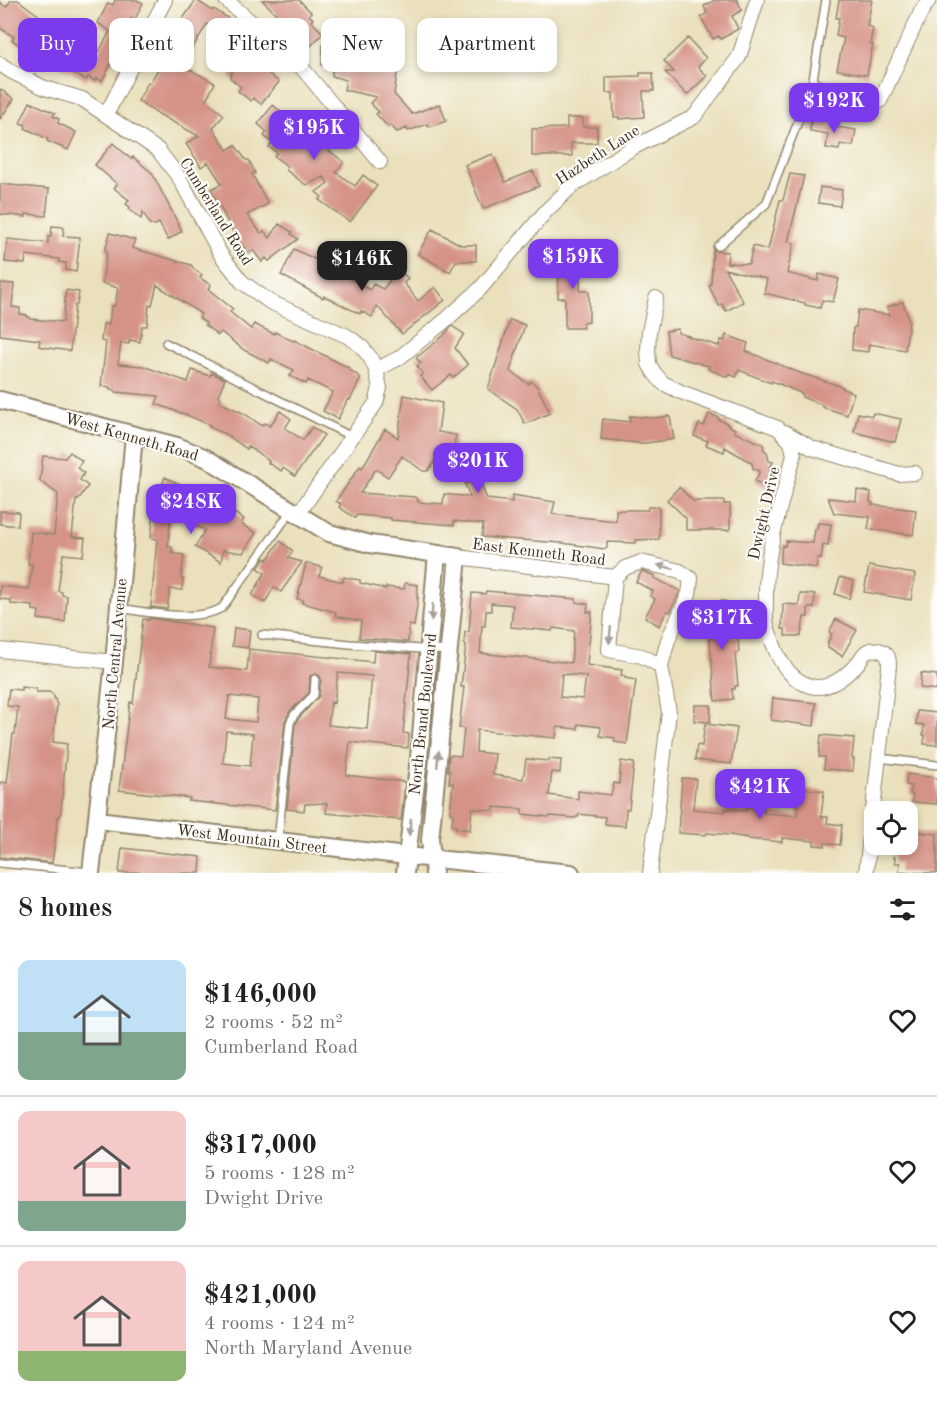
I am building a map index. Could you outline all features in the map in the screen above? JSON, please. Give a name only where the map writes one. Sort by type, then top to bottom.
[{"type":"street","points":[[106,115],[165,0]]},
{"type":"street","points":[[226,0],[298,63],[380,162]]},
{"type":"street","name":"Hazbeth Lane","points":[[376,370],[399,358],[447,319],[480,288],[547,210],[572,186],[632,148],[694,117],[740,57],[757,0]]},
{"type":"street","points":[[812,86],[880,101],[921,12],[929,0]]},
{"type":"street","name":"Cumberland Road","points":[[0,64],[45,88],[82,99],[158,150],[180,179],[221,255],[242,282],[270,302],[347,336],[360,345],[370,357],[376,370]]},
{"type":"street","points":[[657,298],[649,332],[648,350],[649,364],[663,383],[681,392],[778,428],[812,448],[898,474],[915,473]]},
{"type":"street","points":[[295,512],[376,403],[380,388],[376,370]]},
{"type":"street","name":"West Kenneth Road","points":[[0,400],[177,446],[206,458],[329,532],[370,544],[458,557]]},
{"type":"street","name":"Dwight Drive","points":[[778,428],[791,442],[794,455],[767,568],[767,624],[784,667],[798,681],[810,686],[820,687],[832,684],[856,665],[866,651],[881,650],[887,656],[889,666],[879,758]]},
{"type":"street","name":"North Central Avenue","points":[[92,872],[114,662],[134,435]]},
{"type":"street","name":"North Brand Boulevard","points":[[406,865],[419,758],[437,554]]},
{"type":"street","name":"North Brand Boulevard","points":[[433,866],[430,840],[458,557]]},
{"type":"street","name":"East Kenneth Road","points":[[458,557],[615,577]]},
{"type":"street","points":[[650,873],[669,711],[661,666],[668,640],[689,594],[691,579],[680,571],[641,561],[625,568],[615,577],[609,650],[642,656],[661,666]]},
{"type":"street","points":[[0,650],[114,662]]},
{"type":"street","points":[[866,873],[879,758]]},
{"type":"street","name":"West Mountain Street","points":[[97,820],[278,841],[406,865],[571,873]]},
{"type":"lane","points":[[718,246],[766,204],[812,86],[826,0]]},
{"type":"lane","points":[[166,343],[352,437]]},
{"type":"lane","points":[[118,608],[186,616],[212,614],[222,609],[295,512]]},
{"type":"lane","points":[[262,635],[449,651]]},
{"type":"lane","points":[[278,841],[290,723],[294,714],[314,696],[315,679]]},
{"type":"lane","points":[[879,758],[937,765]]},
{"type":"lane","points":[[0,863],[92,872]]},
{"type":"building","points":[[11,0],[18,0],[42,18],[18,18],[18,44],[12,40],[14,37],[0,28],[0,2],[6,7]]},
{"type":"building","points":[[115,0],[137,0],[143,3],[136,18],[109,18],[109,30],[98,23],[108,3],[113,5]]},
{"type":"building","points":[[196,0],[228,18],[206,18],[206,26],[194,45],[194,18],[183,18]]},
{"type":"building","points":[[262,0],[299,0],[311,12],[309,15],[313,19],[311,21],[321,31],[321,35],[310,47],[309,18],[280,18]]},
{"type":"building","points":[[715,0],[737,0],[742,10],[732,16],[738,29],[721,39],[719,36],[713,39],[701,17],[707,13],[704,6]]},
{"type":"building","points":[[839,0],[872,0],[867,26],[873,28],[870,44],[873,44],[867,75],[837,70],[844,38],[836,36]]},
{"type":"building","points":[[109,33],[109,68],[102,81],[96,78],[95,81],[88,77],[86,80],[70,72],[97,72],[97,51],[99,52]]},
{"type":"building","points":[[688,38],[706,58],[698,67],[707,76],[687,95],[665,72],[674,72],[664,61]]},
{"type":"building","points":[[156,72],[194,72],[215,83],[206,100],[224,115],[213,128],[227,150],[235,145],[246,160],[249,160],[255,173],[252,174],[268,204],[247,215],[261,233],[264,231],[270,238],[279,224],[298,239],[269,261],[266,258],[262,262],[253,250],[249,253],[234,234],[211,189],[222,184],[208,162],[201,167],[186,144],[199,136],[138,101],[148,82],[150,83]]},
{"type":"building","points":[[232,72],[266,72],[279,82],[261,104],[253,98],[251,101],[238,91],[241,87],[230,78]]},
{"type":"building","points":[[332,72],[397,72],[394,94],[412,114],[440,104],[446,121],[429,127],[428,124],[397,132],[390,125],[388,127],[376,114],[379,112],[370,103],[376,97],[344,90],[346,80],[332,76]]},
{"type":"building","points":[[640,73],[653,73],[654,91],[643,91],[644,117],[619,119],[619,117],[614,117],[613,93],[606,93],[606,77],[640,76]]},
{"type":"building","points":[[0,89],[14,99],[0,119]]},
{"type":"building","points":[[30,102],[55,113],[53,116],[59,119],[58,123],[76,132],[68,150],[47,141],[48,139],[25,128],[26,125],[20,123]]},
{"type":"building","points":[[273,105],[295,123],[302,113],[330,136],[323,146],[344,162],[336,172],[355,186],[363,175],[377,186],[350,222],[319,200],[322,197],[316,192],[328,183],[324,177],[306,185],[286,170],[288,167],[274,156],[277,153],[269,147],[272,143],[264,136],[267,132],[258,124]]},
{"type":"building","points":[[567,118],[583,118],[583,127],[597,127],[597,143],[571,143],[572,156],[532,156],[532,129],[567,128]]},
{"type":"building","points":[[815,119],[831,122],[830,126],[856,130],[853,146],[840,144],[839,150],[826,148],[828,134],[810,131],[811,122]]},
{"type":"building","points":[[113,143],[152,173],[182,231],[168,240],[159,223],[150,225],[143,212],[141,219],[129,209],[130,207],[126,204],[129,200],[114,188],[117,184],[95,165]]},
{"type":"building","points":[[493,154],[505,182],[533,171],[539,186],[483,209],[465,165]]},
{"type":"building","points":[[790,174],[804,176],[788,242],[794,243],[787,273],[818,281],[819,274],[839,279],[833,302],[822,300],[820,308],[764,293],[767,279],[725,269],[743,302],[726,311],[722,304],[719,306],[709,286],[713,247],[715,251],[728,252],[727,263],[749,264],[753,246],[768,250],[780,200],[783,200]]},
{"type":"building","points":[[0,184],[49,189],[46,216],[26,214],[26,217],[0,214]]},
{"type":"building","points":[[820,187],[842,190],[840,206],[818,203]]},
{"type":"building","points":[[52,226],[64,227],[63,236],[80,237],[76,272],[66,270],[66,263],[59,262],[59,259],[26,255],[25,264],[5,262],[7,239],[48,243]]},
{"type":"building","points":[[432,229],[461,245],[476,245],[476,261],[456,261],[450,272],[418,254]]},
{"type":"building","points":[[110,233],[135,240],[132,248],[191,265],[202,275],[200,278],[211,285],[208,289],[233,309],[230,312],[251,329],[254,324],[274,334],[275,332],[294,340],[349,368],[361,378],[338,419],[323,411],[333,392],[308,380],[306,384],[290,376],[294,370],[271,359],[269,363],[244,350],[221,332],[218,335],[199,318],[201,314],[157,285],[152,305],[149,305],[147,326],[142,326],[140,342],[130,340],[129,344],[121,343],[118,364],[143,366],[188,382],[192,370],[210,376],[211,373],[225,379],[218,396],[221,398],[219,402],[245,414],[261,425],[265,423],[270,426],[280,411],[291,419],[285,428],[303,440],[312,427],[324,435],[295,476],[283,468],[281,471],[248,446],[247,449],[227,435],[209,427],[210,425],[156,404],[159,396],[115,392],[110,387],[101,386],[106,342],[101,341],[103,324],[109,325],[111,306],[115,306],[118,288],[102,283],[107,251],[105,250]]},
{"type":"building","points":[[567,246],[583,251],[580,291],[589,291],[589,322],[583,323],[583,328],[565,328],[565,298],[558,298],[559,267]]},
{"type":"building","points":[[294,249],[351,277],[350,279],[370,290],[373,284],[383,289],[398,270],[408,278],[404,283],[418,301],[435,287],[445,300],[402,334],[377,306],[372,317],[361,311],[360,314],[324,296],[323,298],[281,275]]},
{"type":"building","points":[[1,283],[14,284],[12,307],[20,308],[20,314],[27,315],[30,319],[63,322],[66,290],[79,292],[77,305],[75,305],[70,351],[39,346],[40,340],[0,335]]},
{"type":"building","points":[[903,302],[909,321],[905,350],[869,344],[868,352],[852,350],[853,328],[856,327],[858,310],[890,315],[887,307]]},
{"type":"building","points":[[510,320],[525,325],[510,371],[529,384],[530,381],[537,386],[550,413],[525,424],[517,409],[488,389]]},
{"type":"building","points":[[452,326],[464,334],[455,348],[468,365],[453,378],[451,375],[432,390],[420,376],[423,374],[417,366],[421,363],[416,358]]},
{"type":"building","points":[[678,329],[678,333],[719,346],[726,335],[748,343],[746,351],[800,373],[843,387],[854,393],[847,415],[822,407],[802,397],[803,394],[772,381],[771,383],[739,370],[736,377],[729,374],[728,377],[708,369],[709,366],[669,355],[666,331]]},
{"type":"building","points":[[404,395],[442,403],[438,432],[456,435],[453,452],[442,450],[428,471],[423,471],[402,456],[388,477],[376,469],[360,493],[415,497],[418,502],[443,504],[444,494],[470,497],[465,484],[479,479],[487,499],[512,502],[512,495],[555,502],[552,514],[616,521],[616,510],[648,510],[648,507],[659,507],[659,539],[636,540],[636,543],[607,542],[605,549],[482,537],[483,524],[454,521],[454,525],[357,515],[355,518],[339,507],[341,504],[336,501],[360,466],[362,468],[385,429],[398,438]]},
{"type":"building","points":[[858,413],[872,416],[873,413],[901,419],[895,442],[854,432]]},
{"type":"building","points":[[709,414],[727,423],[735,429],[734,432],[763,444],[769,461],[773,462],[769,471],[775,474],[768,488],[755,481],[760,471],[753,468],[752,463],[725,447],[724,452],[706,445],[708,441],[694,436],[699,424],[704,426]]},
{"type":"building","points":[[630,416],[654,418],[670,416],[674,439],[639,444],[601,439],[603,419],[630,422]]},
{"type":"building","points":[[70,452],[82,461],[77,468],[84,473],[80,480],[88,486],[76,500],[72,537],[85,538],[83,556],[63,554],[58,591],[67,596],[65,622],[38,619],[39,611],[33,610],[33,606],[11,604],[11,600],[0,599],[0,586],[29,589],[32,564],[28,564],[31,532],[54,535],[58,494],[40,481],[43,456],[65,458]]},
{"type":"building","points":[[165,477],[244,519],[241,524],[256,533],[243,553],[223,550],[221,562],[195,547],[205,530],[171,514],[168,547],[172,547],[172,553],[184,555],[181,579],[183,579],[182,590],[170,589],[167,609],[151,607],[157,539],[151,538],[155,502]]},
{"type":"building","points":[[679,487],[693,501],[724,501],[724,504],[730,504],[730,530],[686,530],[686,518],[667,500]]},
{"type":"building","points":[[857,490],[871,492],[872,505],[916,510],[913,535],[868,529],[870,517],[834,513],[828,498],[856,501]]},
{"type":"building","points":[[0,511],[19,512],[18,526],[0,524]]},
{"type":"building","points":[[818,523],[831,524],[828,546],[823,545],[821,559],[818,558],[816,568],[780,563],[782,545],[785,546],[786,541],[813,543]]},
{"type":"building","points":[[280,541],[293,551],[288,558],[302,562],[281,592],[274,587],[265,603],[252,595],[265,573],[258,568],[265,558],[267,560]]},
{"type":"building","points":[[306,563],[322,567],[319,576],[343,582],[344,577],[386,589],[386,587],[404,589],[405,583],[418,585],[414,626],[409,625],[408,642],[359,638],[361,621],[335,616],[336,612],[302,603],[303,600],[297,599]]},
{"type":"building","points":[[869,566],[915,574],[911,600],[864,592]]},
{"type":"building","points":[[642,571],[680,591],[670,612],[667,611],[659,626],[645,617],[655,599],[650,596],[653,591],[636,582]]},
{"type":"building","points":[[840,577],[854,581],[849,599],[835,594]]},
{"type":"building","points":[[486,591],[576,599],[576,602],[588,604],[587,612],[592,612],[587,665],[622,670],[621,675],[625,678],[636,680],[627,744],[614,742],[615,738],[600,736],[601,727],[578,724],[578,729],[557,727],[556,738],[477,730],[476,752],[495,754],[493,775],[523,779],[526,759],[561,760],[560,773],[552,772],[549,795],[578,799],[578,791],[611,795],[614,783],[619,784],[621,761],[634,763],[625,826],[605,824],[605,817],[579,814],[575,818],[549,817],[522,814],[522,809],[494,807],[494,811],[472,808],[470,830],[456,828],[452,825],[453,814],[450,813],[453,783],[449,783],[449,755],[461,756],[464,729],[459,728],[464,687],[461,687],[466,645],[464,644],[465,632],[469,632],[472,593],[485,594]],"holes":[[[491,603],[513,605],[511,627],[574,631],[571,663],[480,653],[482,626],[485,626],[486,611],[491,611]],[[562,674],[586,676],[583,699],[560,697]]]},
{"type":"building","points":[[800,594],[815,594],[814,608],[808,608],[808,617],[804,617],[801,636],[785,636],[785,629],[782,629],[783,604],[799,605]]},
{"type":"building","points":[[725,601],[727,613],[729,613],[731,637],[738,637],[739,652],[735,653],[738,686],[732,689],[733,699],[715,701],[707,606],[708,602]]},
{"type":"building","points":[[149,618],[213,628],[209,667],[247,671],[249,649],[373,662],[374,651],[411,654],[403,733],[409,734],[408,748],[350,742],[346,775],[405,782],[401,820],[326,813],[327,803],[305,804],[304,811],[287,809],[295,725],[319,696],[321,679],[316,674],[310,676],[309,693],[290,711],[285,721],[275,810],[189,801],[190,798],[119,790],[143,619],[149,620]],"holes":[[[338,673],[372,676],[367,729],[328,725]],[[229,696],[258,699],[256,722],[226,719]],[[226,731],[253,734],[250,766],[223,763]]]},
{"type":"building","points":[[836,619],[857,630],[842,656],[828,647],[832,634],[829,632]]},
{"type":"building","points":[[234,628],[250,630],[248,648],[232,646]]},
{"type":"building","points":[[921,673],[937,675],[937,690],[920,688]]},
{"type":"building","points":[[21,687],[53,694],[57,705],[53,742],[67,744],[61,810],[52,863],[0,857],[0,782],[7,783],[18,707],[7,706],[9,689],[21,690]]},
{"type":"building","points":[[773,698],[816,703],[814,726],[771,720]]},
{"type":"building","points":[[695,705],[711,705],[710,722],[694,721]]},
{"type":"building","points":[[917,711],[937,713],[937,745],[924,744],[924,725],[916,724]]},
{"type":"building","points":[[705,724],[737,728],[731,764],[695,760],[697,745],[702,746]]},
{"type":"building","points":[[821,735],[854,738],[853,771],[824,769],[825,757],[819,757]]},
{"type":"building","points":[[907,774],[937,778],[937,804],[912,801],[911,786],[906,785]]},
{"type":"building","points":[[723,775],[737,776],[736,789],[722,788]]},
{"type":"building","points":[[682,778],[696,779],[693,809],[725,812],[725,809],[746,811],[747,805],[764,807],[764,813],[797,816],[800,788],[824,791],[821,817],[828,817],[827,823],[842,825],[840,845],[825,843],[825,846],[814,845],[814,841],[782,838],[782,842],[707,833],[706,835],[678,833]]},
{"type":"building","points":[[918,832],[937,834],[937,873],[899,872],[900,863],[895,863],[894,855],[918,855]]},
{"type":"building","points":[[122,848],[201,857],[200,873],[119,873]]}]
